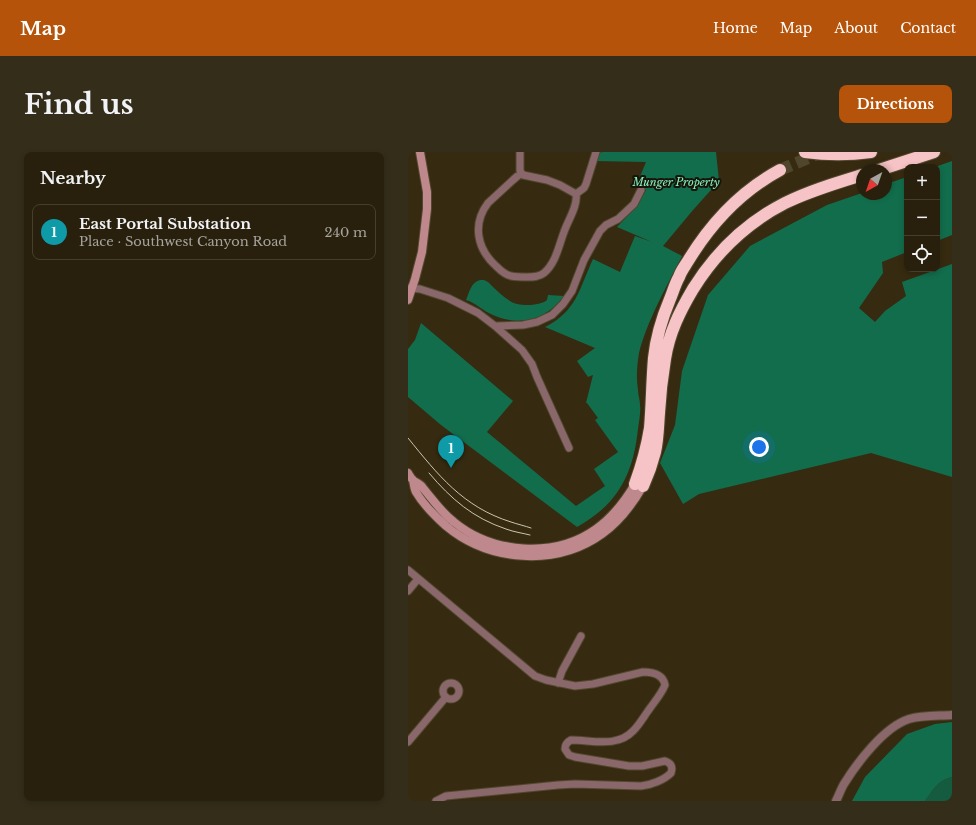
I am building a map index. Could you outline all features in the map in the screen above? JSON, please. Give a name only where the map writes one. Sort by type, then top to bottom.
[{"type":"highway","points":[[805,152],[819,154],[858,154],[871,152]]},
{"type":"highway","points":[[892,166],[934,152]]},
{"type":"highway","points":[[640,481],[650,426],[654,357],[657,337],[665,310],[679,276],[696,247],[715,222],[752,187],[780,170]]},
{"type":"highway","points":[[640,481],[649,472],[655,453],[661,382],[668,340],[676,319],[709,266],[735,237],[752,223],[774,209],[796,198],[856,177]]},
{"type":"main road","points":[[409,293],[422,252],[427,201],[420,152]]},
{"type":"main road","points":[[410,477],[416,491],[430,510],[458,535],[478,546],[493,551],[510,555],[527,556],[542,556],[562,552],[578,547],[594,539],[610,528],[631,506],[640,481]]},
{"type":"street","points":[[520,152],[521,173]]},
{"type":"street","points":[[576,194],[584,188],[586,184],[596,152]]},
{"type":"street","points":[[521,173],[488,203],[478,224],[480,243],[486,255],[498,269],[508,275],[534,277],[542,274],[548,269],[556,254],[576,204],[576,194]]},
{"type":"street","points":[[521,173],[526,176],[547,180],[576,194]]},
{"type":"street","points":[[495,326],[523,325],[537,322],[552,315],[572,292],[584,260],[600,231],[618,219],[634,204],[641,190]]},
{"type":"street","points":[[409,293],[448,298],[462,304],[478,313],[495,326],[522,350],[530,359],[569,448]]},
{"type":"street","points":[[408,570],[533,675],[558,683],[585,686],[643,672],[650,672],[663,678],[665,685],[639,724],[627,737],[608,742],[571,740],[568,741],[565,749],[569,754],[575,757],[629,766],[642,766],[665,761],[671,764],[672,768],[671,773],[666,777],[654,783],[641,786],[564,784],[446,796],[436,801]]},
{"type":"street","points":[[408,591],[418,579]]},
{"type":"street","points":[[558,683],[562,671],[581,636]]},
{"type":"street","points":[[408,742],[446,697]]},
{"type":"street","points":[[836,801],[844,785],[859,763],[879,740],[893,728],[908,720],[921,716],[952,715]]},
{"type":"green space","name":"Munger Property","points":[[716,152],[719,181],[663,246],[682,256],[652,316],[639,353],[637,376],[640,414],[636,445],[632,460],[621,487],[613,498],[591,518],[577,527],[441,425],[408,397],[408,349],[415,340],[421,323],[513,401],[487,432],[576,506],[605,486],[594,469],[618,452],[595,420],[598,418],[586,403],[593,375],[588,377],[577,361],[595,348],[545,327],[556,321],[571,306],[593,259],[620,272],[635,236],[652,242],[617,227],[637,206],[646,190],[636,186],[646,162],[595,161],[597,153]]},
{"type":"green space","points":[[952,161],[952,235],[940,240],[940,200],[940,165]]},
{"type":"green space","points":[[904,178],[904,253],[882,262],[883,273],[859,308],[875,322],[885,311],[906,296],[902,282],[930,272],[940,272],[940,268],[952,264],[952,477],[871,453],[699,494],[683,504],[660,463],[675,425],[682,371],[708,295],[750,246],[827,205],[856,195],[856,200],[892,200],[892,182]]},
{"type":"green space","points":[[480,280],[488,282],[507,299],[514,303],[523,305],[539,304],[544,302],[547,300],[548,295],[564,296],[549,311],[541,316],[523,321],[503,319],[466,300],[472,285]]},
{"type":"green space","points":[[952,722],[952,777],[939,783],[925,801],[852,801],[865,777],[907,734],[935,724]]},
{"type":"green space","points":[[952,777],[952,801],[925,801],[939,783]]},
{"type":"tunnel","points":[[780,170],[822,152]]},
{"type":"tram line","points":[[408,438],[441,477],[465,499],[494,516],[531,528]]},
{"type":"tram line","points":[[429,473],[463,507],[494,525],[530,535]]},
{"type":"place","name":"East Portal Substation","points":[[451,468]]}]
